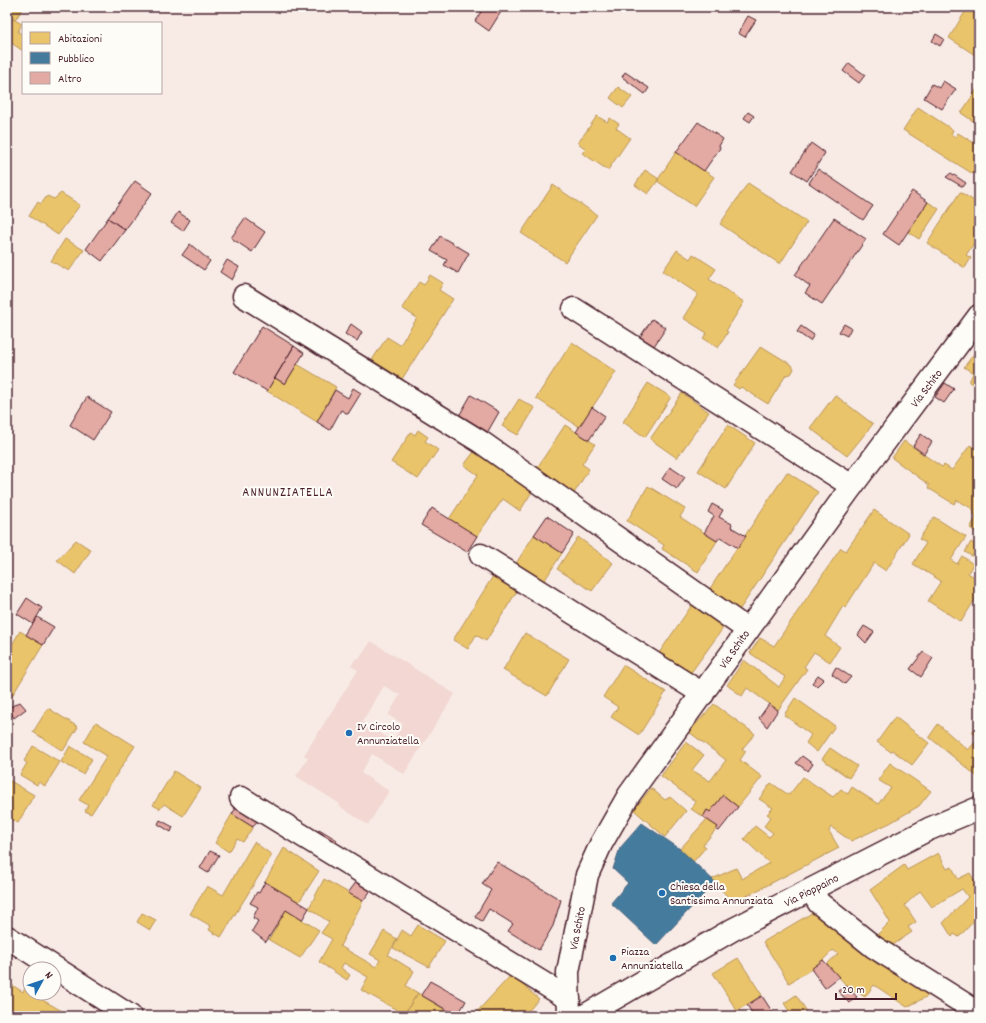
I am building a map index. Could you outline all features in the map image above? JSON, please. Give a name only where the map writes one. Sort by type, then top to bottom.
[{"type":"street","points":[[244,296],[481,442],[748,630]]},
{"type":"street","points":[[574,309],[852,486]]},
{"type":"street","name":"Via Schito","points":[[569,1008],[568,972],[587,875],[602,844],[629,796],[852,486],[979,316]]},
{"type":"street","points":[[481,555],[703,694]]},
{"type":"street","points":[[242,798],[569,1008]]},
{"type":"street","name":"Via Pioppaino","points":[[584,1016],[732,930],[929,829],[979,808]]},
{"type":"street","points":[[811,890],[819,903],[874,947],[979,1013]]},
{"type":"street","points":[[7,937],[130,1016]]},
{"type":"shaded area","name":"IV Circolo Annunziatella","points":[[371,641],[455,694],[404,774],[372,754],[361,773],[389,791],[368,825],[339,806],[340,804],[296,776],[308,758],[304,755],[358,670],[351,666],[356,658],[359,659]],"holes":[[[384,686],[400,695],[388,715],[403,724],[393,741],[362,722]]]},
{"type":"building: Abitazioni","points":[[7,7],[24,7],[15,20],[7,13]]},
{"type":"building: Abitazioni","points":[[968,7],[979,13],[978,57],[949,38]]},
{"type":"building: Abitazioni","points":[[13,19],[22,24],[18,32],[22,34],[22,50],[7,40],[7,20],[10,23]]},
{"type":"building: Abitazioni","points":[[979,86],[979,125],[961,113]]},
{"type":"building: Abitazioni","points":[[618,87],[632,97],[623,108],[610,98]]},
{"type":"building: Abitazioni","points":[[918,107],[953,130],[951,134],[955,137],[958,133],[979,146],[979,164],[973,174],[903,130]]},
{"type":"building: Abitazioni","points":[[597,116],[607,122],[610,118],[619,124],[616,128],[630,138],[608,170],[582,153],[586,149],[578,143]]},
{"type":"building: Abitazioni","points":[[676,152],[714,177],[694,206],[657,181]]},
{"type":"building: Abitazioni","points":[[645,170],[659,179],[648,194],[635,185]]},
{"type":"building: Abitazioni","points":[[748,183],[807,222],[780,264],[720,224]]},
{"type":"building: Abitazioni","points":[[553,185],[597,215],[565,262],[521,233]]},
{"type":"building: Abitazioni","points":[[960,192],[979,204],[979,236],[966,255],[971,258],[965,268],[927,243]]},
{"type":"building: Abitazioni","points":[[61,193],[80,205],[58,235],[29,216],[38,202],[41,204],[47,196],[54,199]]},
{"type":"building: Abitazioni","points":[[928,202],[939,209],[919,239],[908,232]]},
{"type":"building: Abitazioni","points":[[65,239],[84,250],[69,271],[51,261]]},
{"type":"building: Abitazioni","points":[[677,250],[690,259],[693,254],[716,269],[709,279],[744,302],[726,331],[728,332],[718,348],[703,338],[707,333],[683,318],[698,294],[663,271]]},
{"type":"building: Abitazioni","points":[[430,275],[443,283],[439,290],[453,299],[402,379],[372,360],[387,337],[400,345],[417,318],[402,308],[419,282],[424,285]]},
{"type":"building: Abitazioni","points":[[572,342],[616,372],[579,427],[536,398]]},
{"type":"building: Abitazioni","points":[[761,346],[792,365],[794,369],[791,374],[786,375],[768,404],[741,387],[739,389],[733,385]]},
{"type":"building: Abitazioni","points":[[979,347],[979,388],[969,382],[973,373],[964,367]]},
{"type":"building: Abitazioni","points":[[297,364],[336,387],[317,422],[267,391],[275,378],[285,384]]},
{"type":"building: Abitazioni","points":[[648,383],[671,397],[645,437],[623,422]]},
{"type":"building: Abitazioni","points":[[682,393],[709,412],[677,458],[650,439]]},
{"type":"building: Abitazioni","points":[[835,395],[873,424],[847,456],[810,428]]},
{"type":"building: Abitazioni","points":[[519,399],[535,408],[518,435],[502,426]]},
{"type":"building: Abitazioni","points":[[565,425],[595,444],[582,464],[589,469],[573,495],[535,471]]},
{"type":"building: Abitazioni","points":[[728,425],[755,443],[726,489],[698,471]]},
{"type":"building: Abitazioni","points":[[418,430],[428,437],[425,441],[438,450],[418,479],[391,462],[411,432],[415,435]]},
{"type":"building: Abitazioni","points":[[904,441],[942,467],[944,465],[952,470],[970,445],[979,451],[979,488],[976,492],[979,493],[979,534],[970,528],[976,518],[971,508],[957,500],[954,504],[928,488],[929,485],[892,458]]},
{"type":"building: Abitazioni","points":[[477,448],[535,487],[520,511],[503,499],[477,536],[449,519],[478,475],[464,465]]},
{"type":"building: Abitazioni","points":[[787,472],[818,492],[738,612],[707,593]]},
{"type":"building: Abitazioni","points":[[648,486],[685,509],[680,517],[717,541],[698,572],[662,549],[664,545],[627,521]]},
{"type":"building: Abitazioni","points":[[874,510],[909,534],[886,571],[874,563],[845,608],[843,606],[825,636],[840,647],[830,662],[814,652],[804,667],[807,669],[778,710],[747,688],[742,696],[727,685],[744,660],[779,687],[785,677],[750,653],[760,638],[774,646],[841,548],[846,551]]},
{"type":"building: Abitazioni","points":[[934,517],[966,537],[951,560],[957,564],[962,556],[973,564],[968,573],[979,580],[979,593],[961,622],[928,601],[941,581],[913,564],[926,543],[919,539]]},
{"type":"building: Abitazioni","points":[[534,535],[562,553],[541,586],[515,565]]},
{"type":"building: Abitazioni","points":[[578,537],[613,563],[592,591],[557,569]]},
{"type":"building: Abitazioni","points":[[76,540],[91,550],[75,574],[57,560]]},
{"type":"building: Abitazioni","points":[[971,542],[979,547],[979,555],[977,559],[965,552]]},
{"type":"building: Abitazioni","points":[[493,576],[517,591],[486,641],[476,635],[468,649],[453,640]]},
{"type":"building: Abitazioni","points":[[694,602],[726,624],[690,674],[659,653]]},
{"type":"building: Abitazioni","points":[[20,631],[43,645],[12,696],[7,693],[7,649],[9,650]]},
{"type":"building: Abitazioni","points":[[525,633],[569,659],[547,696],[503,670]]},
{"type":"building: Abitazioni","points":[[623,665],[666,692],[639,735],[611,717],[618,707],[603,697]]},
{"type":"building: Abitazioni","points":[[795,698],[835,726],[817,752],[806,743],[811,735],[784,715]]},
{"type":"building: Abitazioni","points":[[714,704],[755,734],[742,749],[746,751],[740,760],[762,777],[738,807],[723,795],[710,812],[707,810],[703,817],[691,809],[696,802],[661,776],[686,742],[704,755],[692,770],[710,781],[726,760],[689,732]]},
{"type":"building: Abitazioni","points":[[48,708],[78,727],[63,751],[33,732]]},
{"type":"building: Abitazioni","points":[[895,717],[929,743],[912,765],[892,750],[891,752],[877,742]]},
{"type":"building: Abitazioni","points":[[96,722],[135,746],[91,814],[85,811],[88,805],[79,800],[107,756],[84,742]]},
{"type":"building: Abitazioni","points":[[938,724],[968,750],[979,738],[979,778],[929,737]]},
{"type":"building: Abitazioni","points":[[979,724],[979,738],[972,732]]},
{"type":"building: Abitazioni","points":[[33,746],[60,762],[45,786],[39,782],[37,785],[20,775],[27,763],[24,761]]},
{"type":"building: Abitazioni","points":[[70,746],[92,759],[83,774],[61,762]]},
{"type":"building: Abitazioni","points":[[830,748],[857,766],[849,778],[822,759]]},
{"type":"building: Abitazioni","points":[[890,763],[931,791],[919,806],[890,823],[851,841],[831,827],[829,831],[839,848],[733,903],[712,879],[736,868],[742,879],[769,863],[744,839],[755,826],[769,837],[773,833],[764,826],[771,817],[767,814],[773,808],[759,799],[771,783],[789,795],[803,777],[833,797],[841,789],[848,794],[852,787],[878,804],[891,788],[878,780]]},
{"type":"building: Abitazioni","points":[[174,771],[201,788],[183,816],[164,804],[160,809],[153,805]]},
{"type":"building: Abitazioni","points":[[7,779],[34,795],[18,823],[7,817]]},
{"type":"building: Abitazioni","points":[[651,788],[665,800],[670,797],[686,811],[665,837],[634,810]]},
{"type":"building: Abitazioni","points":[[232,814],[253,827],[243,842],[237,839],[229,852],[215,843]]},
{"type":"building: Abitazioni","points":[[707,819],[718,827],[703,845],[706,847],[693,862],[680,849]]},
{"type":"building: Abitazioni","points":[[254,842],[272,855],[221,937],[209,930],[211,926],[190,914],[207,886],[223,895]]},
{"type":"building: Abitazioni","points":[[284,848],[319,871],[299,902],[265,882]]},
{"type":"building: Abitazioni","points":[[938,853],[947,869],[952,867],[958,879],[970,873],[979,888],[979,926],[974,921],[959,937],[954,934],[952,937],[943,923],[968,897],[962,889],[932,907],[920,891],[905,905],[916,922],[908,927],[912,932],[887,949],[874,938],[890,922],[870,890],[904,865],[907,870]]},
{"type":"building: Abitazioni","points":[[324,879],[363,901],[340,946],[376,967],[380,960],[370,954],[384,931],[397,939],[388,955],[414,971],[406,986],[418,993],[404,1014],[361,990],[368,977],[344,963],[341,968],[350,975],[347,980],[319,962],[332,939],[321,933],[329,922],[309,908]]},
{"type":"building: Abitazioni","points":[[286,910],[319,930],[300,958],[269,940]]},
{"type":"building: Abitazioni","points":[[817,910],[878,965],[884,960],[931,991],[928,996],[907,1007],[874,985],[865,997],[846,985],[827,964],[838,954],[833,950],[818,965],[789,983],[763,942]]},
{"type":"building: Abitazioni","points":[[142,913],[156,920],[150,930],[137,922]]},
{"type":"building: Abitazioni","points":[[418,925],[445,941],[429,967],[393,948],[402,930],[411,936]]},
{"type":"building: Abitazioni","points":[[738,958],[762,995],[737,1011],[713,973]]},
{"type":"building: Abitazioni","points":[[511,975],[539,999],[524,1016],[473,1016]]},
{"type":"building: Abitazioni","points":[[7,982],[22,991],[22,1001],[44,1001],[71,1016],[7,1016]]},
{"type":"building: Abitazioni","points":[[418,993],[421,995],[455,1016],[403,1016]]},
{"type":"building: Abitazioni","points":[[796,995],[806,1010],[796,1016],[792,1016],[784,1003]]},
{"type":"building: Pubblico","name":"Chiesa della Santissima Annunziata","points":[[642,823],[680,849],[715,882],[656,945],[611,903],[628,883],[613,869],[620,848]]},
{"type":"building: Altro","points":[[473,7],[484,7],[481,12]]},
{"type":"building: Altro","points":[[484,7],[504,7],[489,31],[475,21]]},
{"type":"building: Altro","points":[[748,16],[756,20],[745,37],[738,33]]},
{"type":"building: Altro","points":[[936,34],[944,39],[940,46],[932,41]]},
{"type":"building: Altro","points":[[849,63],[865,75],[859,83],[843,71]]},
{"type":"building: Altro","points":[[625,72],[649,88],[645,94],[622,77]]},
{"type":"building: Altro","points":[[943,81],[956,89],[942,109],[924,98],[932,84],[939,88]]},
{"type":"building: Altro","points":[[748,112],[754,116],[750,122],[744,118]]},
{"type":"building: Altro","points":[[698,122],[723,139],[719,146],[720,148],[704,171],[676,152]]},
{"type":"building: Altro","points":[[811,143],[825,153],[807,181],[792,171]]},
{"type":"building: Altro","points":[[818,169],[873,206],[863,220],[809,183]]},
{"type":"building: Altro","points":[[951,173],[966,183],[963,187],[946,177]]},
{"type":"building: Altro","points":[[135,181],[152,193],[125,230],[108,218]]},
{"type":"building: Altro","points":[[912,191],[928,202],[899,245],[883,234]]},
{"type":"building: Altro","points":[[178,212],[190,220],[183,231],[171,223]]},
{"type":"building: Altro","points":[[108,218],[125,230],[102,261],[86,249]]},
{"type":"building: Altro","points":[[245,218],[265,232],[252,252],[231,238]]},
{"type":"building: Altro","points":[[834,218],[866,239],[822,304],[805,293],[810,286],[795,275]]},
{"type":"building: Altro","points":[[440,236],[469,253],[458,273],[444,265],[447,260],[431,251]]},
{"type":"building: Altro","points":[[190,244],[210,261],[204,270],[182,255]]},
{"type":"building: Altro","points":[[227,260],[239,267],[232,280],[220,272]]},
{"type":"building: Altro","points":[[652,319],[666,328],[654,346],[640,337]]},
{"type":"building: Altro","points":[[351,324],[362,332],[357,341],[345,334]]},
{"type":"building: Altro","points":[[844,324],[851,328],[847,336],[839,332]]},
{"type":"building: Altro","points":[[262,326],[294,346],[267,391],[234,372]]},
{"type":"building: Altro","points":[[801,326],[814,335],[810,341],[797,332]]},
{"type":"building: Altro","points":[[294,346],[304,353],[285,384],[275,378]]},
{"type":"building: Altro","points":[[945,383],[954,389],[944,403],[935,397]]},
{"type":"building: Altro","points":[[353,388],[361,393],[348,414],[341,410],[330,430],[317,422],[335,390],[348,398]]},
{"type":"building: Altro","points":[[471,395],[499,412],[487,433],[459,416]]},
{"type":"building: Altro","points":[[87,397],[111,412],[93,440],[70,425]]},
{"type":"building: Altro","points":[[592,407],[605,416],[589,440],[576,432]]},
{"type":"building: Altro","points":[[921,434],[932,442],[924,454],[913,446]]},
{"type":"building: Altro","points":[[670,467],[685,477],[677,489],[662,479]]},
{"type":"building: Altro","points":[[712,504],[723,510],[719,517],[732,524],[731,527],[746,536],[738,548],[720,537],[717,541],[704,533],[714,516],[708,512]]},
{"type":"building: Altro","points":[[432,508],[477,536],[467,552],[421,525]]},
{"type":"building: Altro","points":[[547,516],[574,534],[562,553],[534,535]]},
{"type":"building: Altro","points":[[27,598],[42,608],[33,624],[17,614]]},
{"type":"building: Altro","points":[[37,617],[54,627],[43,645],[26,635]]},
{"type":"building: Altro","points":[[864,626],[874,632],[866,643],[858,635]]},
{"type":"building: Altro","points":[[923,652],[933,658],[921,677],[910,669]]},
{"type":"building: Altro","points":[[836,667],[851,677],[845,684],[832,674]]},
{"type":"building: Altro","points":[[818,675],[824,679],[817,686],[812,683]]},
{"type":"building: Altro","points":[[20,702],[26,709],[14,718],[8,708]]},
{"type":"building: Altro","points":[[769,704],[778,710],[767,727],[759,718]]},
{"type":"building: Altro","points":[[802,756],[813,764],[808,771],[796,763]]},
{"type":"building: Altro","points":[[723,795],[738,807],[719,831],[716,830],[718,827],[703,817],[707,810],[710,812]]},
{"type":"building: Altro","points":[[236,808],[257,821],[253,827],[232,814]]},
{"type":"building: Altro","points":[[160,820],[173,827],[171,832],[158,824]]},
{"type":"building: Altro","points":[[319,829],[337,840],[333,847],[315,836]]},
{"type":"building: Altro","points":[[210,851],[219,855],[208,873],[200,868]]},
{"type":"building: Altro","points":[[497,862],[561,900],[553,926],[539,950],[508,931],[513,924],[489,909],[482,921],[475,917],[491,890],[482,884]]},
{"type":"building: Altro","points":[[357,881],[372,889],[363,901],[348,893]]},
{"type":"building: Altro","points":[[265,882],[309,908],[302,920],[286,910],[266,942],[252,931],[258,921],[253,918],[258,907],[250,903],[257,892],[259,893]]},
{"type":"building: Altro","points":[[823,960],[839,977],[825,988],[811,969]]},
{"type":"building: Altro","points":[[430,981],[466,1001],[457,1016],[421,995]]},
{"type":"building: Altro","points":[[846,985],[857,997],[849,1003],[838,991]]},
{"type":"building: Altro","points":[[762,996],[775,1016],[754,1016],[747,1005]]},
{"type":"place","name":"IV Circolo Annunziatella","points":[[349,733]]},
{"type":"place","name":"Chiesa della Santissima Annunziata","points":[[662,893]]},
{"type":"place","name":"Piazza Annunziatella","points":[[613,958]]},
{"type":"district","name":"ANNUNZIATELLA","points":[[288,491]]}]
